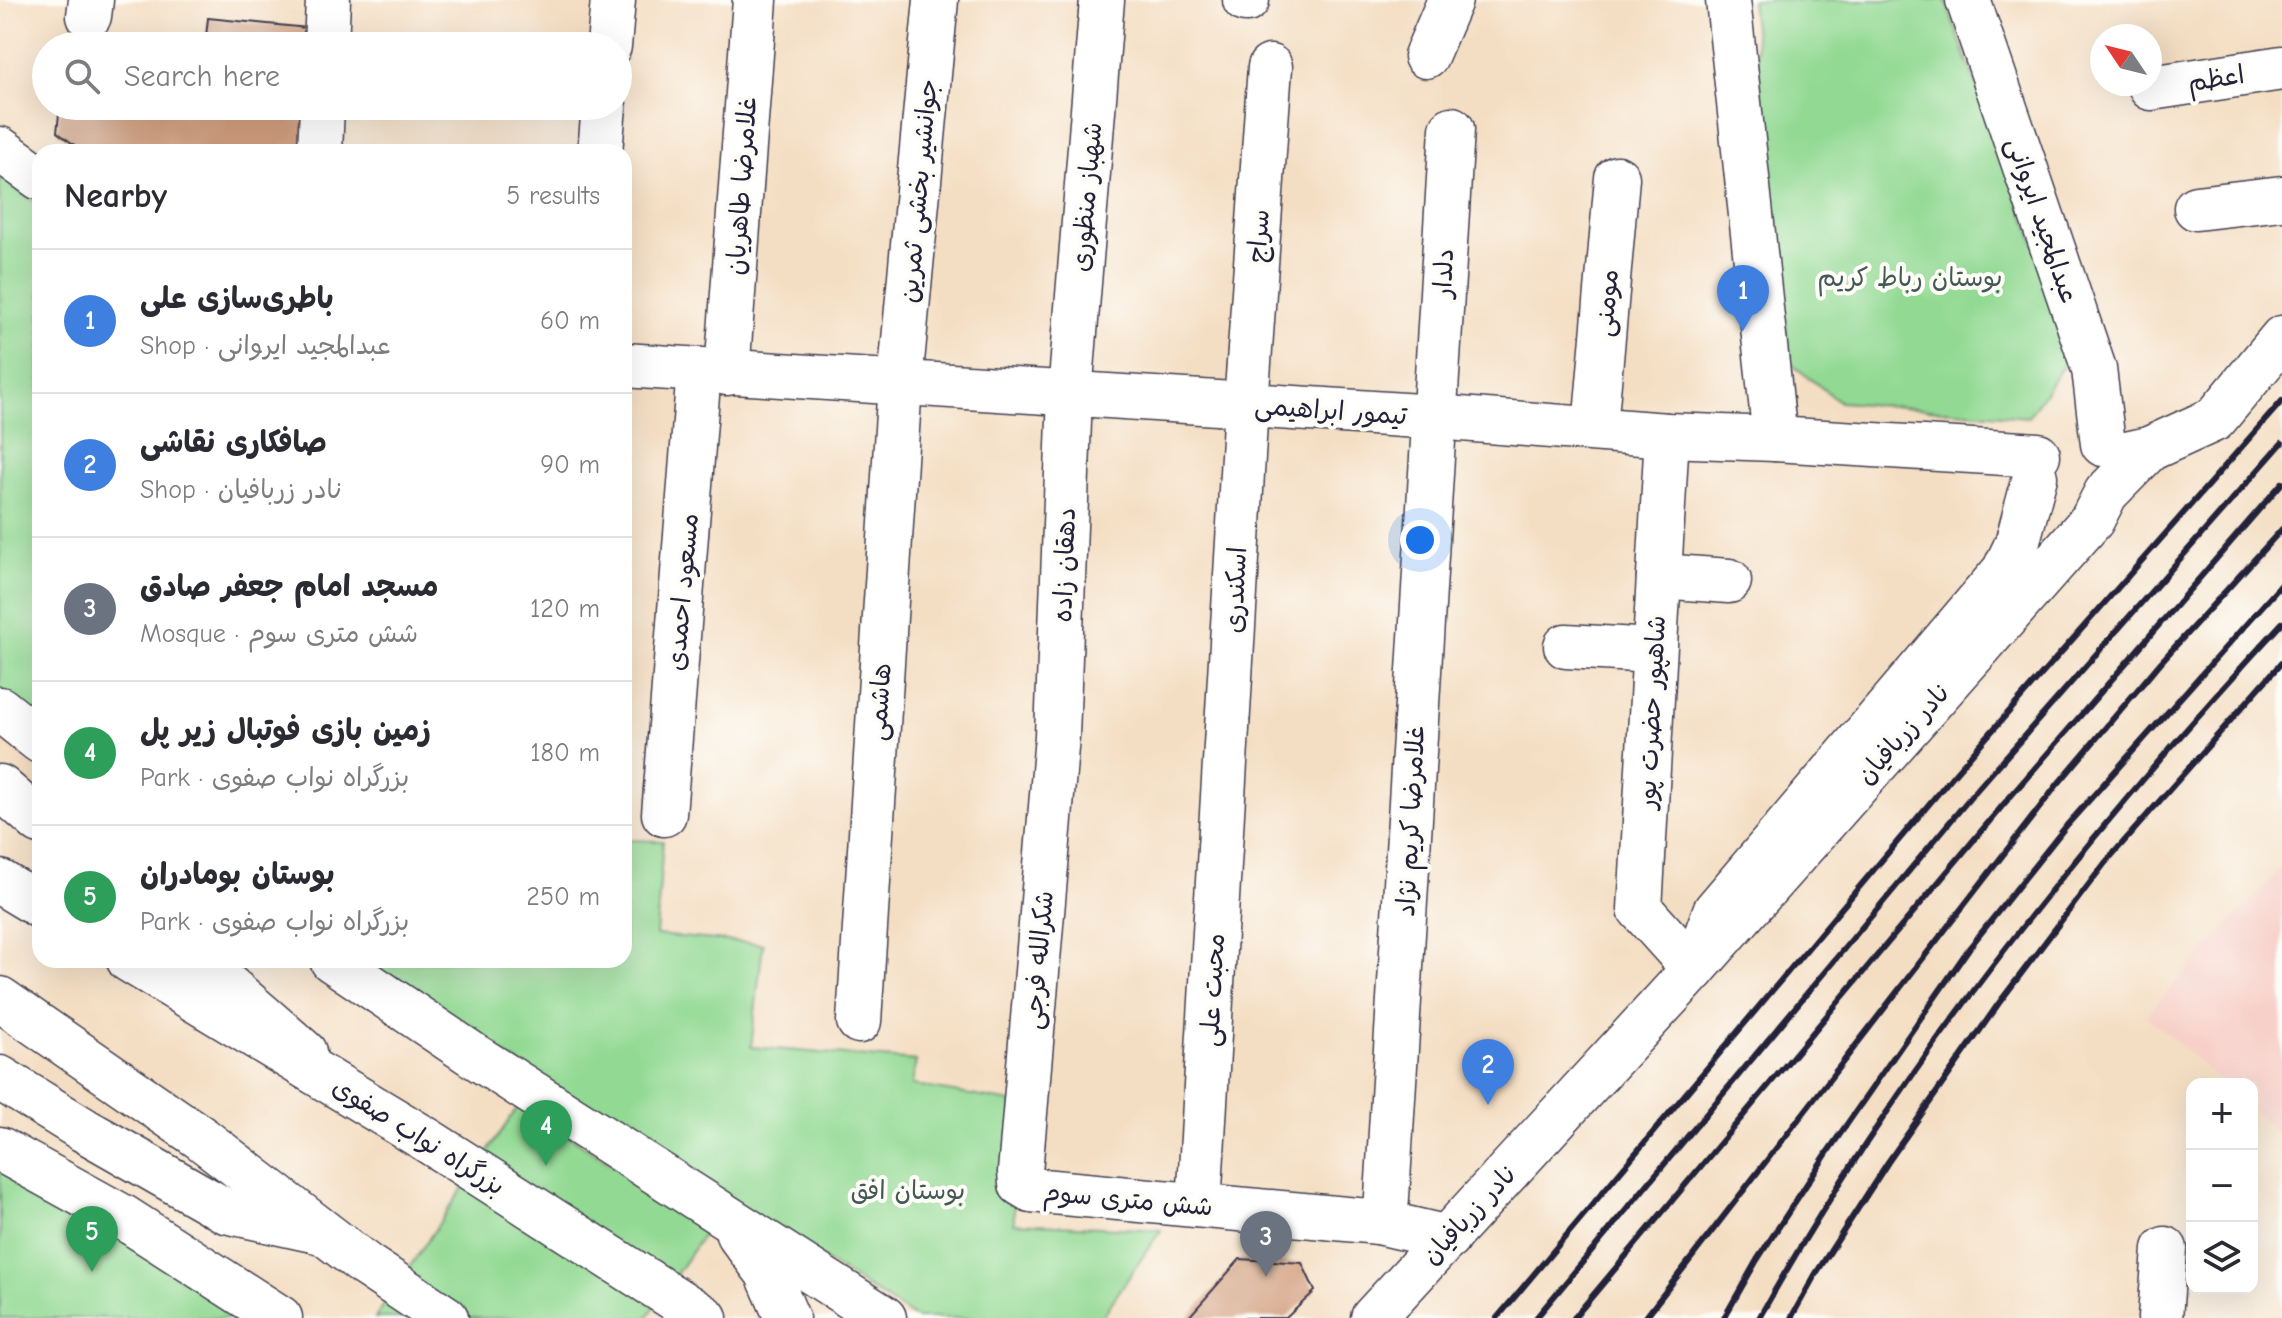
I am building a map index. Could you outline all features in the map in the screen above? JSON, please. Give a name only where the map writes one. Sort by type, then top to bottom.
[{"type":"main road","points":[[327,32],[328,0]]},
{"type":"main road","points":[[610,32],[613,0]]},
{"type":"main road","name":"غلامرضا طاهریان","points":[[713,372],[755,0]]},
{"type":"main road","name":"جوانشیر بخشی ثمرین","points":[[900,383],[936,0]]},
{"type":"main road","name":"شهباز منظوری","points":[[1070,394],[1102,0]]},
{"type":"main road","points":[[1426,56],[1450,0]]},
{"type":"main road","points":[[1728,0],[1775,439]]},
{"type":"main road","name":"عبدالمجید ایروانی","points":[[1968,0],[2094,369],[2117,461]]},
{"type":"main road","name":"سراج","points":[[1246,405],[1270,67]]},
{"type":"main road","name":"اعظم","points":[[2162,86],[2282,68]]},
{"type":"main road","points":[[320,144],[321,120]]},
{"type":"main road","points":[[601,144],[603,120]]},
{"type":"main road","name":"دلدار","points":[[1435,417],[1452,129]]},
{"type":"main road","points":[[0,149],[32,172]]},
{"type":"main road","name":"مومنی","points":[[1595,428],[1617,178]]},
{"type":"main road","points":[[2196,208],[2282,198]]},
{"type":"main road","points":[[2117,461],[2080,432],[2067,432],[2045,444],[2036,466],[2039,490],[2058,507],[2071,510],[2096,502],[2117,461],[2215,419],[2282,338]]},
{"type":"main road","name":"تیمور ابراهیمی","points":[[632,366],[1435,417],[1667,435],[1775,439],[2036,466]]},
{"type":"main road","name":"مسعود احمدی","points":[[664,814],[713,372]]},
{"type":"main road","name":"هاشمی","points":[[859,1021],[900,383]]},
{"type":"main road","name":"دهقان زاده","points":[[1057,736],[1070,394]]},
{"type":"main road","name":"اسکندری","points":[[1225,775],[1246,405]]},
{"type":"main road","name":"غلامرضا کریم نژاد","points":[[1379,1222],[1386,1213],[1435,417]]},
{"type":"main road","name":"شاهپور حضرت پور","points":[[1667,435],[1640,909],[1694,969]]},
{"type":"main road","name":"نادر زربافیان","points":[[1373,1318],[1694,969],[2092,520],[2117,461]]},
{"type":"main road","name":"نادر زربافیان","points":[[1694,969],[1715,911],[2004,571],[2017,544],[2036,466]]},
{"type":"main road","points":[[1659,576],[1729,581]]},
{"type":"main road","points":[[1566,646],[1654,651]]},
{"type":"main road","points":[[0,709],[32,735]]},
{"type":"main road","name":"شکرالله فرجی","points":[[1021,1184],[1057,736]]},
{"type":"main road","name":"محبت علی","points":[[1199,1205],[1225,775]]},
{"type":"main road","points":[[0,787],[32,815]]},
{"type":"main road","points":[[0,821],[32,839]]},
{"type":"main road","points":[[0,882],[32,901]]},
{"type":"main road","name":"بزرگراه نواب صفوی","points":[[142,968],[427,1140],[705,1318]]},
{"type":"main road","points":[[207,968],[357,1098]]},
{"type":"main road","points":[[344,968],[473,1055],[884,1318]]},
{"type":"main road","points":[[0,999],[213,1146],[366,1265],[446,1318]]},
{"type":"main road","points":[[2,1080],[226,1211],[322,1232]]},
{"type":"main road","points":[[0,1149],[123,1217],[280,1318]]},
{"type":"main road","name":"شش متری سوم","points":[[1021,1184],[1031,1190],[1379,1222],[1448,1238]]},
{"type":"main road","points":[[723,1214],[767,1272],[787,1318]]},
{"type":"main road","points":[[2160,1318],[2165,1249]]},
{"type":"shaded area","points":[[2282,867],[2282,1138],[2258,1116],[2258,1078],[2216,1078],[2146,1015]]},
{"type":"green space","name":"بوستان رباط کریم","points":[[1751,0],[1945,0],[2074,350],[2028,417],[1840,402],[1790,363]]},
{"type":"green space","points":[[0,177],[32,200],[32,719],[0,694]]},
{"type":"green space","name":"بوستان افق","points":[[632,840],[663,841],[656,935],[763,944],[751,1047],[916,1061],[912,1085],[1012,1102],[1014,1223],[1161,1230],[1101,1318],[915,1318],[370,968],[632,968]]},
{"type":"green space","points":[[520,1104],[708,1227],[647,1318],[375,1318]]},
{"type":"green space","points":[[0,1163],[254,1318],[0,1318]]},
{"type":"building","points":[[208,18],[317,29],[317,32],[206,32]]},
{"type":"building","points":[[58,120],[307,120],[305,144],[73,144],[57,132]]},
{"type":"building","points":[[1240,1259],[1302,1263],[1315,1291],[1286,1318],[1188,1318]]},
{"type":"railway","points":[[1497,1318],[1956,772],[2282,401]]},
{"type":"railway","points":[[1536,1318],[1974,793],[2282,443]]},
{"type":"railway","points":[[1574,1318],[2003,805],[2282,483]]},
{"type":"railway","points":[[1645,1318],[2057,785],[2161,662],[2282,529]]},
{"type":"railway","points":[[1724,1318],[1757,1260],[1829,1150],[1970,947],[2067,825],[2282,584]]},
{"type":"railway","points":[[1759,1318],[1814,1224],[1873,1133],[2000,956],[2138,786],[2282,623]]},
{"type":"railway","points":[[1791,1318],[1888,1162],[1999,1003],[2105,863],[2282,662]]},
{"type":"place","name":"باطری‌سازی علی","points":[[1743,331]]},
{"type":"place","name":"صافکاری نقاشی","points":[[1488,1105]]},
{"type":"place","name":"زمین بازی فوتبال زیر پل","points":[[546,1166]]},
{"type":"place","name":"بوستان بومادران","points":[[92,1272]]},
{"type":"place","name":"مسجد امام جعفر صادق","points":[[1266,1277]]}]
